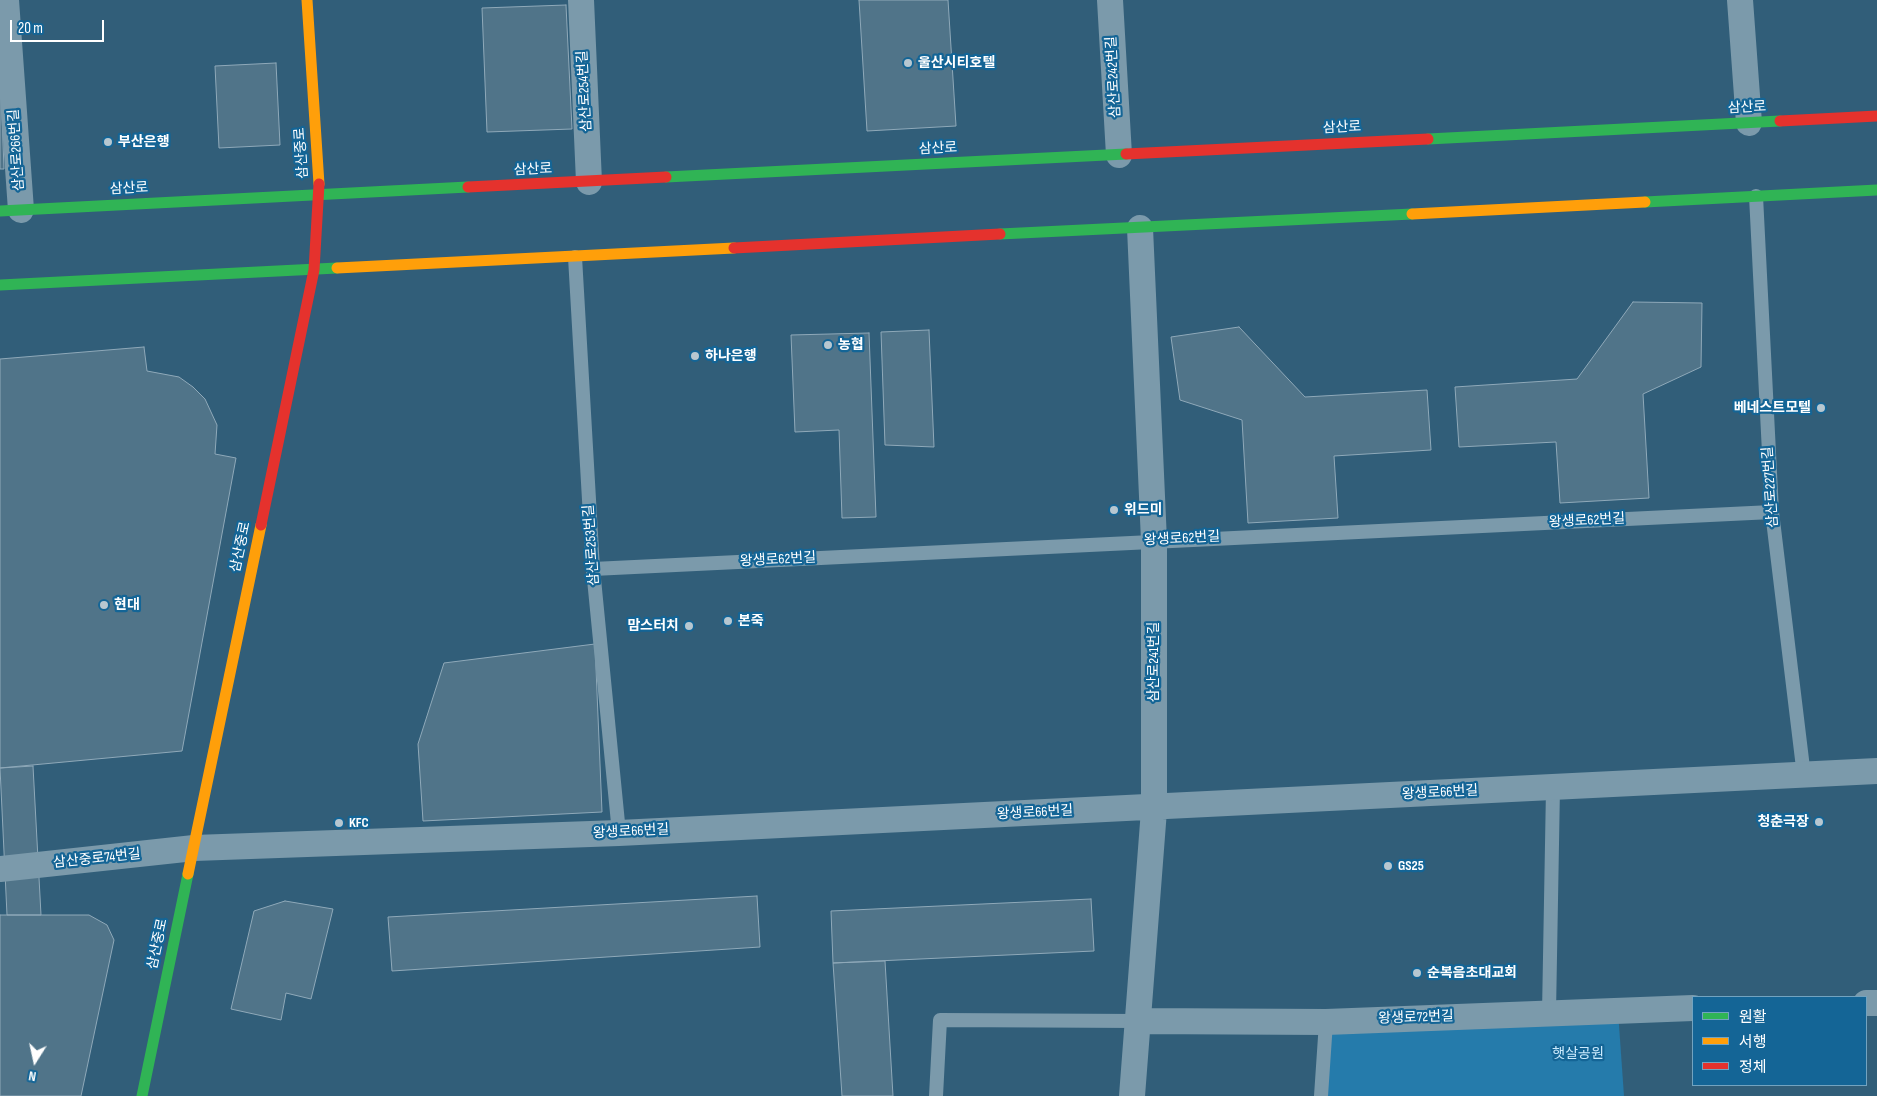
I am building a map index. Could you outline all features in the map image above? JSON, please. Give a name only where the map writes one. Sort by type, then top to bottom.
[{"type":"main road","name":"삼산중로","points":[[142,1096],[314,270],[320,195],[307,0]]},
{"type":"main road","name":"삼산로","points":[[11,211],[1877,116]]},
{"type":"main road","points":[[0,285],[1877,190]]},
{"type":"street","name":"삼산로266번길","points":[[6,0],[11,211]]},
{"type":"street","name":"삼산로254번길","points":[[581,0],[590,182]]},
{"type":"street","name":"삼산로242번길","points":[[1110,0],[1119,155]]},
{"type":"street","points":[[1740,0],[1748,123]]},
{"type":"street","name":"삼산로241번길","points":[[1132,1096],[1154,807],[1154,541],[1140,228]]},
{"type":"street","name":"왕생로66번길","points":[[194,848],[620,833],[1877,771]]},
{"type":"street","name":"삼산중로74번길","points":[[0,869],[194,848]]},
{"type":"street","name":"왕생로72번길","points":[[1138,1021],[1326,1022],[1692,1008]]},
{"type":"lane","name":"삼산로227번길","points":[[1756,196],[1772,512],[1804,776]]},
{"type":"lane","name":"삼산로253번길","points":[[575,257],[593,569],[620,833]]},
{"type":"lane","name":"왕생로62번길","points":[[593,569],[1772,512]]},
{"type":"lane","points":[[1549,1013],[1553,788]]},
{"type":"lane","points":[[936,1096],[940,1020],[1138,1021]]},
{"type":"lane","points":[[1320,1096],[1326,1022]]},
{"type":"green space","name":"햇살공원","points":[[1618,1011],[1624,1096],[1321,1096],[1326,1022]]},
{"type":"building","name":"울산시티호텔","points":[[859,0],[948,0],[956,126],[867,131]]},
{"type":"building","points":[[566,5],[572,129],[487,132],[482,8]]},
{"type":"building","points":[[0,63],[4,169],[0,169]]},
{"type":"building","points":[[276,63],[280,145],[219,148],[215,66]]},
{"type":"building","points":[[1633,302],[1702,303],[1701,367],[1643,394],[1649,498],[1560,503],[1556,442],[1459,447],[1455,387],[1577,379]]},
{"type":"building","points":[[1239,327],[1305,397],[1427,390],[1431,450],[1334,456],[1338,518],[1248,523],[1242,420],[1180,400],[1171,337]]},
{"type":"building","points":[[929,330],[934,447],[885,445],[881,332]]},
{"type":"building","points":[[869,333],[876,517],[842,518],[839,430],[795,432],[791,335]]},
{"type":"building","name":"현대","points":[[144,347],[147,371],[179,377],[205,399],[217,425],[215,454],[236,458],[182,751],[0,768],[0,359]]},
{"type":"building","points":[[595,644],[602,812],[423,821],[418,744],[444,663]]},
{"type":"building","points":[[33,766],[41,915],[7,915],[0,768]]},
{"type":"building","points":[[757,896],[760,947],[392,971],[388,917]]},
{"type":"building","points":[[1091,899],[1094,951],[833,963],[831,911]]},
{"type":"building","points":[[285,901],[333,909],[311,999],[286,993],[281,1020],[231,1009],[254,911]]},
{"type":"building","points":[[0,915],[89,915],[107,925],[114,940],[81,1096],[0,1096]]},
{"type":"building","points":[[885,961],[893,1096],[842,1096],[833,963]]},
{"type":"traffic: fast","points":[[1428,139],[1780,121]]},
{"type":"traffic: fast","points":[[666,177],[1126,154]]},
{"type":"traffic: fast","points":[[0,211],[468,187]]},
{"type":"traffic: fast","points":[[1645,202],[1877,190]]},
{"type":"traffic: fast","points":[[1000,234],[1412,214]]},
{"type":"traffic: fast","points":[[0,285],[337,268]]},
{"type":"traffic: fast","points":[[142,1096],[188,874]]},
{"type":"traffic: slow","points":[[307,0],[319,184]]},
{"type":"traffic: slow","points":[[1412,214],[1645,202]]},
{"type":"traffic: slow","points":[[337,268],[734,248]]},
{"type":"traffic: slow","points":[[188,874],[261,525]]},
{"type":"traffic: jam","points":[[1780,121],[1877,116]]},
{"type":"traffic: jam","points":[[1126,154],[1428,139]]},
{"type":"traffic: jam","points":[[468,187],[666,177]]},
{"type":"traffic: jam","points":[[261,525],[314,270],[319,184]]},
{"type":"traffic: jam","points":[[734,248],[1000,234]]},
{"type":"place","name":"울산시티호텔","points":[[908,63]]},
{"type":"place","name":"부산은행","points":[[108,142]]},
{"type":"place","name":"농협","points":[[828,345]]},
{"type":"place","name":"하나은행","points":[[695,356]]},
{"type":"place","name":"베네스트모텔","points":[[1821,408]]},
{"type":"place","name":"위드미","points":[[1114,510]]},
{"type":"place","name":"현대","points":[[104,605]]},
{"type":"place","name":"본죽","points":[[728,621]]},
{"type":"place","name":"맘스터치","points":[[689,626]]},
{"type":"place","name":"청춘극장","points":[[1819,822]]},
{"type":"place","name":"KFC","points":[[339,823]]},
{"type":"place","name":"GS25","points":[[1388,866]]},
{"type":"place","name":"순복음초대교회","points":[[1417,973]]}]
